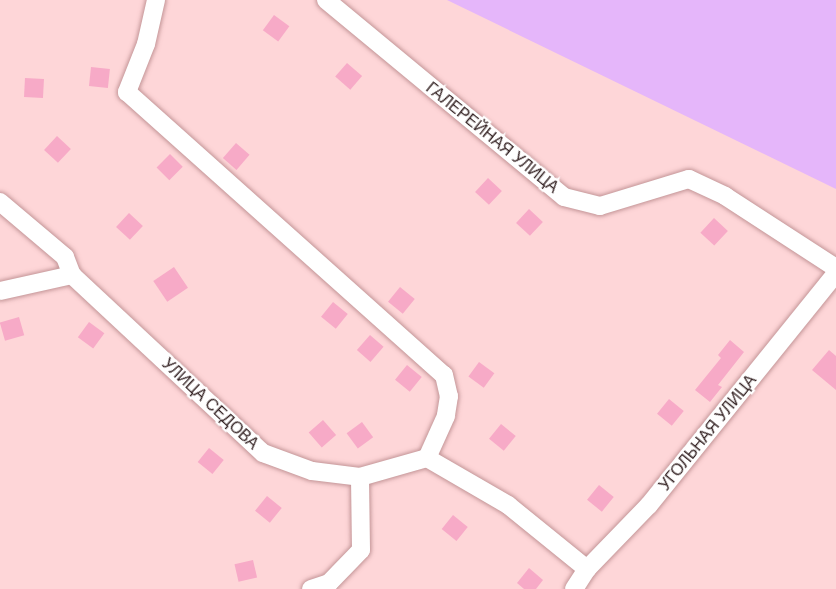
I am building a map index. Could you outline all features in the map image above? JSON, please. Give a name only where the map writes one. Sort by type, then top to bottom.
[{"type":"street","points":[[156,0],[146,44],[127,92],[444,375],[449,396],[446,416],[427,458],[508,505],[587,569]]},
{"type":"street","name":"ГАЛЕРЕЙНАЯ УЛИЦА","points":[[326,0],[564,197],[600,207],[689,179],[725,196],[836,268]]},
{"type":"street","name":"УЛИЦА СЕДОВА","points":[[0,201],[65,257],[72,275],[263,453],[312,471],[360,477],[427,458]]},
{"type":"street","name":"УГОЛЬНАЯ УЛИЦА","points":[[574,589],[587,569],[649,505],[836,273]]},
{"type":"street","points":[[0,291],[72,275]]},
{"type":"street","points":[[311,589],[329,583],[361,550],[360,477]]},
{"type":"shaded area","points":[[447,0],[836,0],[836,189]]},
{"type":"building","points":[[274,15],[289,26],[278,42],[263,30]]},
{"type":"building","points":[[347,63],[362,76],[350,90],[335,77]]},
{"type":"building","points":[[91,67],[110,69],[108,88],[89,86]]},
{"type":"building","points":[[25,78],[44,79],[43,98],[24,97]]},
{"type":"building","points":[[57,136],[71,149],[58,163],[44,150]]},
{"type":"building","points":[[236,143],[250,155],[236,170],[223,158]]},
{"type":"building","points":[[170,154],[183,167],[169,180],[157,167]]},
{"type":"building","points":[[488,178],[502,191],[489,205],[475,192]]},
{"type":"building","points":[[529,209],[543,222],[530,236],[516,223]]},
{"type":"building","points":[[129,213],[143,226],[130,240],[116,227]]},
{"type":"building","points":[[714,218],[728,231],[714,246],[700,233]]},
{"type":"building","points":[[174,267],[188,288],[167,302],[153,281]]},
{"type":"building","points":[[400,287],[415,299],[403,314],[388,302]]},
{"type":"building","points":[[333,302],[348,314],[336,329],[321,317]]},
{"type":"building","points":[[19,317],[24,335],[5,341],[0,322]]},
{"type":"building","points":[[89,322],[104,333],[93,349],[78,337]]},
{"type":"building","points":[[370,335],[384,347],[370,362],[357,350]]},
{"type":"building","points":[[730,340],[744,352],[718,385],[722,387],[710,402],[695,390],[721,358],[718,355]]},
{"type":"building","points":[[829,350],[836,356],[836,390],[812,370]]},
{"type":"building","points":[[479,362],[494,373],[484,388],[468,377]]},
{"type":"building","points":[[407,365],[422,377],[410,392],[395,380]]},
{"type":"building","points":[[669,399],[684,411],[672,426],[657,414]]},
{"type":"building","points":[[323,420],[336,435],[322,448],[309,432]]},
{"type":"building","points":[[362,422],[373,437],[358,449],[347,433]]},
{"type":"building","points":[[501,424],[516,436],[504,451],[489,439]]},
{"type":"building","points":[[209,448],[224,460],[212,474],[198,462]]},
{"type":"building","points":[[599,485],[614,497],[602,512],[587,500]]},
{"type":"building","points":[[267,496],[282,508],[270,523],[255,511]]},
{"type":"building","points":[[453,515],[468,527],[456,541],[442,529]]},
{"type":"building","points":[[253,560],[257,578],[239,582],[234,564]]},
{"type":"building","points":[[529,568],[543,580],[536,589],[524,589],[517,583]]}]
